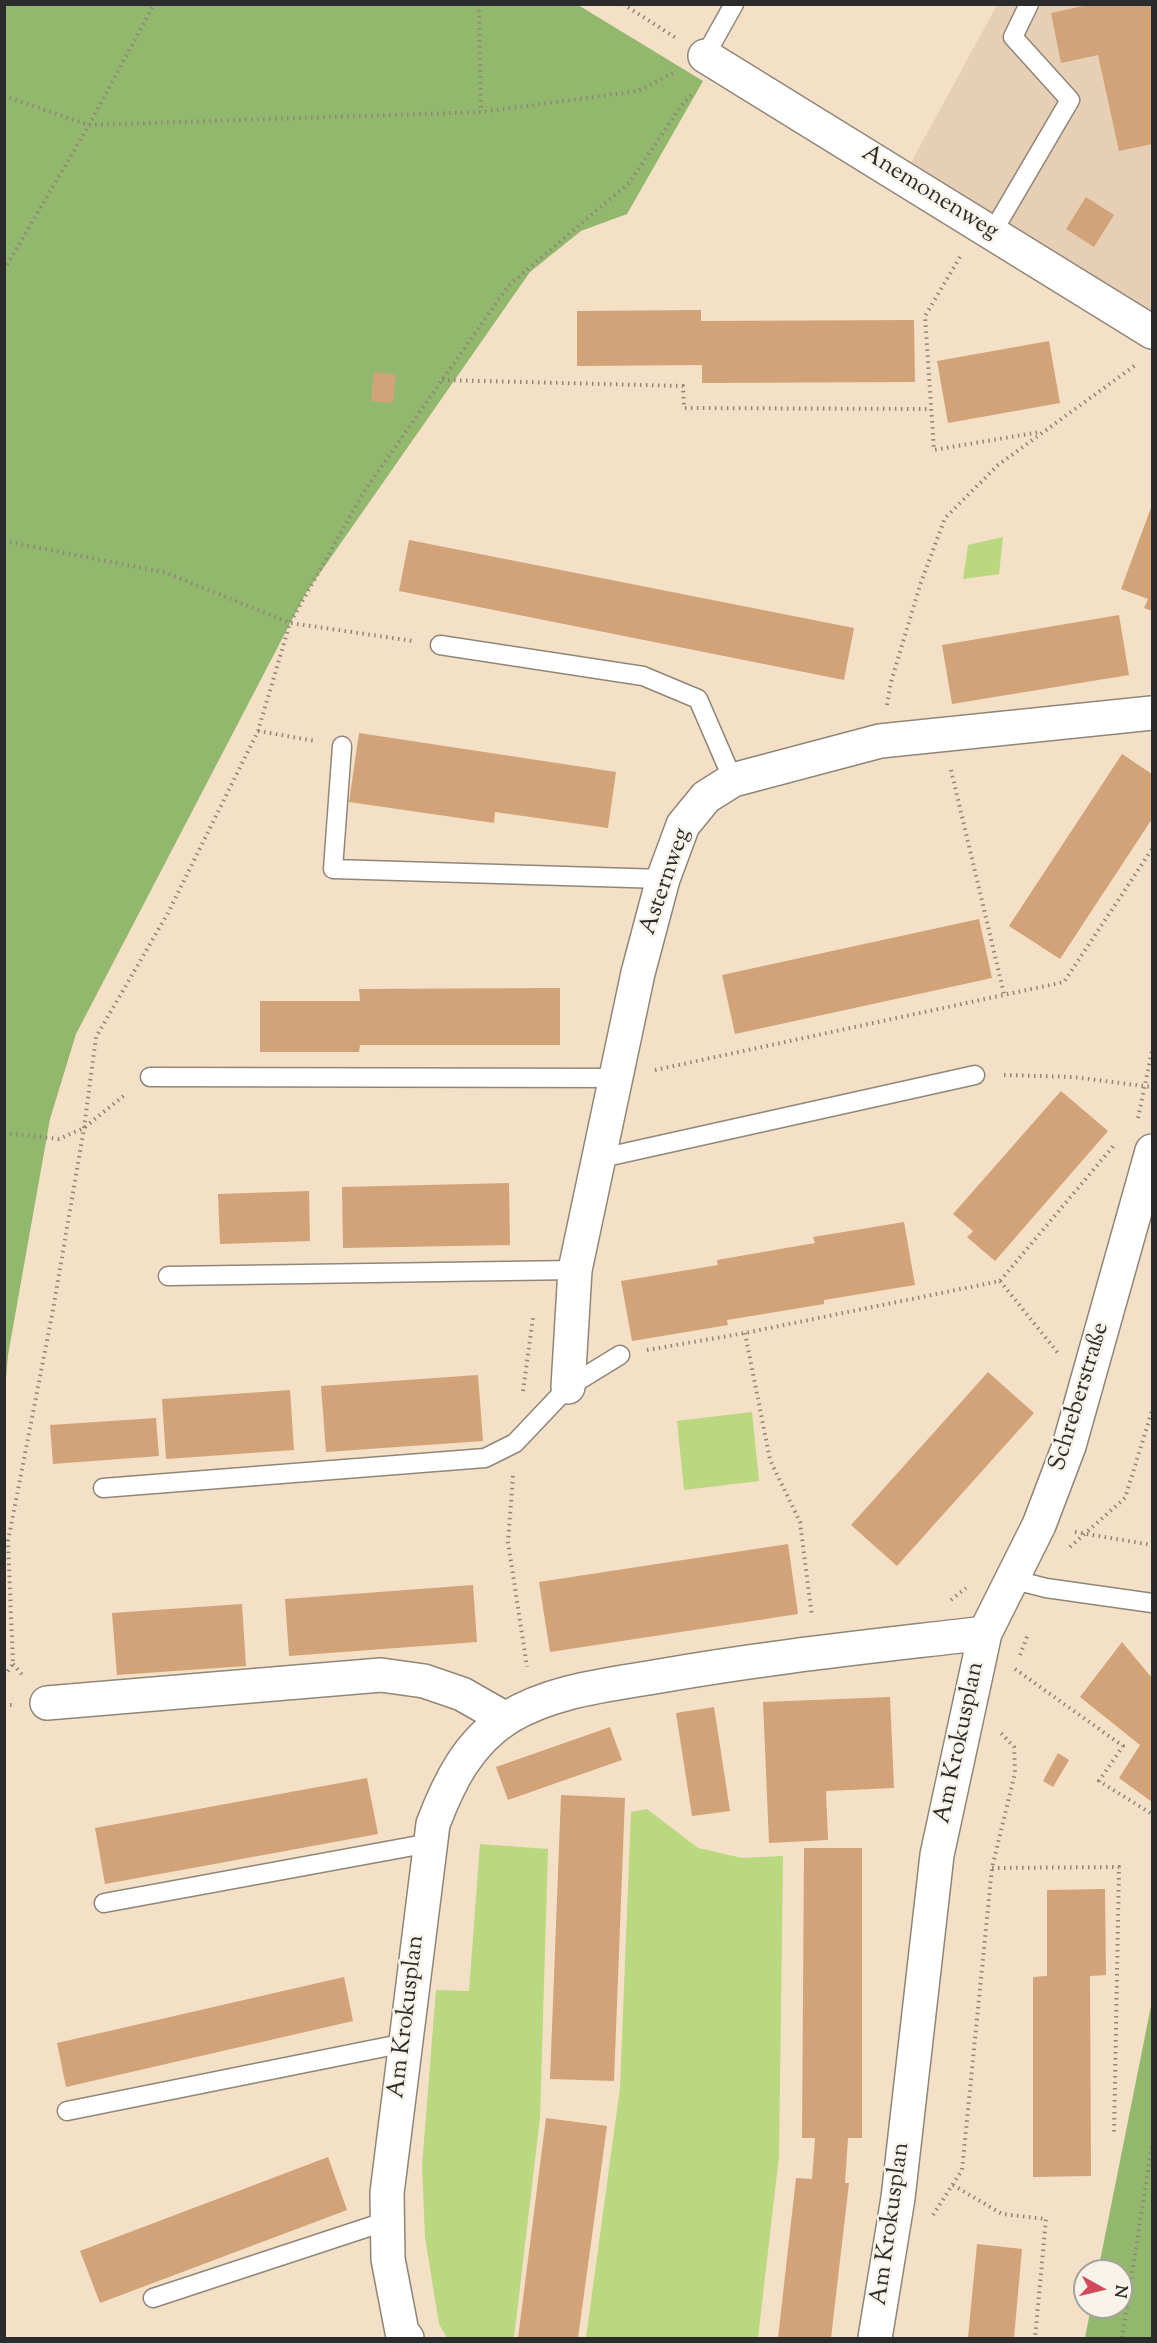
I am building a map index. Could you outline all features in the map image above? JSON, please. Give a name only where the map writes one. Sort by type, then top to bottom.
[{"type":"street","name":"Anemonenweg","points":[[712,60],[985,229],[1148,346]]},
{"type":"street","name":"Asternweg","points":[[568,1387],[575,1270],[638,973],[663,879],[683,825],[706,797],[733,780],[880,741],[1152,713]]},
{"type":"street","name":"Schreberstraße","points":[[985,1632],[1039,1525],[1069,1446],[1086,1386],[1145,1139]]},
{"type":"street","name":"Am Krokusplan","points":[[407,2338],[402,2332],[388,2259],[387,2193],[433,1824],[448,1784],[471,1748],[519,1712],[575,1690],[714,1667],[985,1632],[937,1855],[898,2198],[875,2338]]},
{"type":"street","points":[[47,1702],[381,1675],[424,1681],[519,1712]]},
{"type":"lane","points":[[712,60],[734,4]]},
{"type":"lane","points":[[985,229],[1070,100],[1013,37],[1029,4]]},
{"type":"lane","points":[[440,645],[643,676],[698,699],[733,780]]},
{"type":"lane","points":[[342,746],[333,869],[663,879]]},
{"type":"lane","points":[[597,1159],[975,1075]]},
{"type":"lane","points":[[150,1077],[615,1078]]},
{"type":"lane","points":[[168,1276],[575,1270]]},
{"type":"lane","points":[[103,1488],[485,1458],[515,1443],[568,1387],[620,1354]]},
{"type":"lane","points":[[1011,1579],[1046,1588],[1152,1603]]},
{"type":"lane","points":[[104,1903],[430,1843]]},
{"type":"lane","points":[[67,2111],[405,2043]]},
{"type":"lane","points":[[153,2298],[387,2222]]},
{"type":"path","points":[[479,4],[481,112]]},
{"type":"path","points":[[623,4],[712,60]]},
{"type":"path","points":[[4,270],[89,125],[152,6]]},
{"type":"path","points":[[4,96],[89,125],[481,112],[638,91],[712,60]]},
{"type":"path","points":[[4,1676],[13,1664],[6,1540],[53,1310],[84,1128],[96,1037],[168,913],[258,731],[290,623],[365,490],[508,286],[629,183],[712,60]]},
{"type":"path","points":[[985,229],[925,316],[934,450],[1041,432]]},
{"type":"path","points":[[880,741],[891,682],[920,585],[945,518],[998,465],[1148,346]]},
{"type":"path","points":[[442,380],[683,386],[684,408],[930,409]]},
{"type":"path","points":[[4,541],[167,573],[290,623],[440,645]]},
{"type":"path","points":[[258,731],[342,746]]},
{"type":"path","points":[[943,736],[1004,994]]},
{"type":"path","points":[[615,1078],[1064,982],[1152,849]]},
{"type":"path","points":[[1145,1139],[1145,1086],[1152,1051]]},
{"type":"path","points":[[975,1075],[1073,1077],[1152,1087]]},
{"type":"path","points":[[4,1133],[58,1139],[84,1128],[150,1077]]},
{"type":"path","points":[[620,1354],[745,1333],[1000,1281],[1117,1142]]},
{"type":"path","points":[[519,1712],[508,1542],[515,1443],[540,1270]]},
{"type":"path","points":[[1000,1281],[1086,1386]]},
{"type":"path","points":[[745,1333],[770,1460],[800,1522],[816,1653]]},
{"type":"path","points":[[1011,1680],[1056,1561],[1125,1498],[1152,1412]]},
{"type":"path","points":[[1039,1525],[1152,1545]]},
{"type":"path","points":[[946,1604],[971,1584]]},
{"type":"path","points":[[1014,1669],[1122,1746],[1099,1781],[1152,1814]]},
{"type":"path","points":[[931,2220],[962,2170],[992,1868],[1015,1773],[1014,1747],[1001,1732]]},
{"type":"path","points":[[992,1868],[1119,1867],[1114,2134]]},
{"type":"path","points":[[1122,2338],[1152,2145]]},
{"type":"path","points":[[953,2185],[1002,2214],[1046,2219],[1035,2338]]},
{"type":"shaded area","points":[[997,5],[1152,5],[1152,324],[907,170]]},
{"type":"green space","points":[[5,5],[578,5],[703,81],[627,214],[581,231],[530,272],[306,593],[76,1034],[50,1119],[8,1355],[5,1390]]},
{"type":"green space","points":[[1003,537],[999,574],[963,579],[968,545]]},
{"type":"green space","points":[[752,1412],[759,1481],[684,1490],[677,1421]]},
{"type":"green space","points":[[647,1809],[698,1848],[742,1858],[783,1856],[779,2156],[758,2338],[586,2338],[620,2088],[631,1812]]},
{"type":"green space","points":[[480,1844],[548,1849],[540,2118],[514,2338],[447,2338],[439,2324],[425,2237],[422,2166],[436,1990],[469,1991]]},
{"type":"green space","points":[[1152,2001],[1152,2338],[1085,2338],[1089,2319],[1133,2319],[1133,2259],[1100,2259]]},
{"type":"building","points":[[1092,4],[1152,4],[1152,144],[1119,151],[1098,55],[1061,63],[1051,13]]},
{"type":"building","points":[[1086,197],[1114,215],[1094,247],[1066,229]]},
{"type":"building","points":[[701,310],[701,321],[914,320],[915,382],[702,383],[702,365],[577,366],[577,311]]},
{"type":"building","points":[[1049,341],[1060,403],[948,423],[937,361]]},
{"type":"building","points":[[374,372],[396,375],[393,403],[371,401]]},
{"type":"building","points":[[1152,505],[1152,611],[1144,608],[1148,599],[1121,589]]},
{"type":"building","points":[[409,540],[854,628],[844,680],[399,591]]},
{"type":"building","points":[[1119,615],[1129,675],[952,704],[942,645]]},
{"type":"building","points":[[359,733],[616,772],[608,828],[495,812],[494,823],[349,802]]},
{"type":"building","points":[[1122,754],[1152,774],[1152,819],[1060,959],[1009,926]]},
{"type":"building","points":[[979,919],[992,978],[735,1034],[722,975]]},
{"type":"building","points":[[560,988],[560,1045],[360,1045],[359,1052],[260,1052],[260,1001],[360,1001],[359,989]]},
{"type":"building","points":[[1061,1091],[1108,1131],[995,1261],[967,1237],[973,1231],[953,1214]]},
{"type":"building","points":[[509,1183],[510,1245],[343,1248],[342,1187]]},
{"type":"building","points":[[309,1191],[310,1241],[220,1244],[218,1194]]},
{"type":"building","points":[[904,1222],[915,1285],[824,1300],[824,1304],[727,1320],[728,1325],[632,1341],[621,1281],[718,1265],[717,1260],[815,1243],[813,1237]]},
{"type":"building","points":[[988,1372],[1034,1413],[897,1566],[851,1525]]},
{"type":"building","points":[[478,1375],[483,1441],[326,1452],[321,1386]]},
{"type":"building","points":[[290,1390],[294,1450],[166,1459],[162,1399]]},
{"type":"building","points":[[156,1418],[159,1456],[53,1464],[50,1425]]},
{"type":"building","points":[[788,1544],[798,1614],[550,1652],[539,1582]]},
{"type":"building","points":[[473,1585],[477,1642],[289,1656],[285,1599]]},
{"type":"building","points":[[242,1604],[246,1666],[117,1675],[112,1613]]},
{"type":"building","points":[[1122,1642],[1152,1678],[1152,1802],[1119,1778],[1140,1745],[1080,1697]]},
{"type":"building","points":[[890,1697],[894,1788],[826,1791],[828,1840],[769,1843],[763,1702]]},
{"type":"building","points":[[714,1707],[730,1811],[692,1816],[676,1713]]},
{"type":"building","points":[[610,1727],[622,1760],[508,1800],[496,1767]]},
{"type":"building","points":[[1058,1753],[1069,1760],[1053,1787],[1043,1781]]},
{"type":"building","points":[[367,1778],[378,1834],[105,1884],[95,1828]]},
{"type":"building","points":[[561,1795],[625,1798],[614,2081],[550,2079]]},
{"type":"building","points":[[804,1848],[862,1848],[862,2138],[848,2138],[845,2183],[849,2183],[831,2338],[778,2338],[796,2178],[812,2179],[815,2138],[802,2138]]},
{"type":"building","points":[[1105,1889],[1106,1975],[1090,1976],[1091,2176],[1033,2177],[1033,1977],[1047,1976],[1047,1890]]},
{"type":"building","points":[[344,1977],[353,2021],[66,2087],[57,2043]]},
{"type":"building","points":[[546,2118],[607,2126],[578,2338],[518,2338]]},
{"type":"building","points":[[328,2157],[347,2210],[100,2303],[80,2251]]},
{"type":"building","points":[[977,2244],[1022,2249],[1014,2338],[968,2338]]}]
